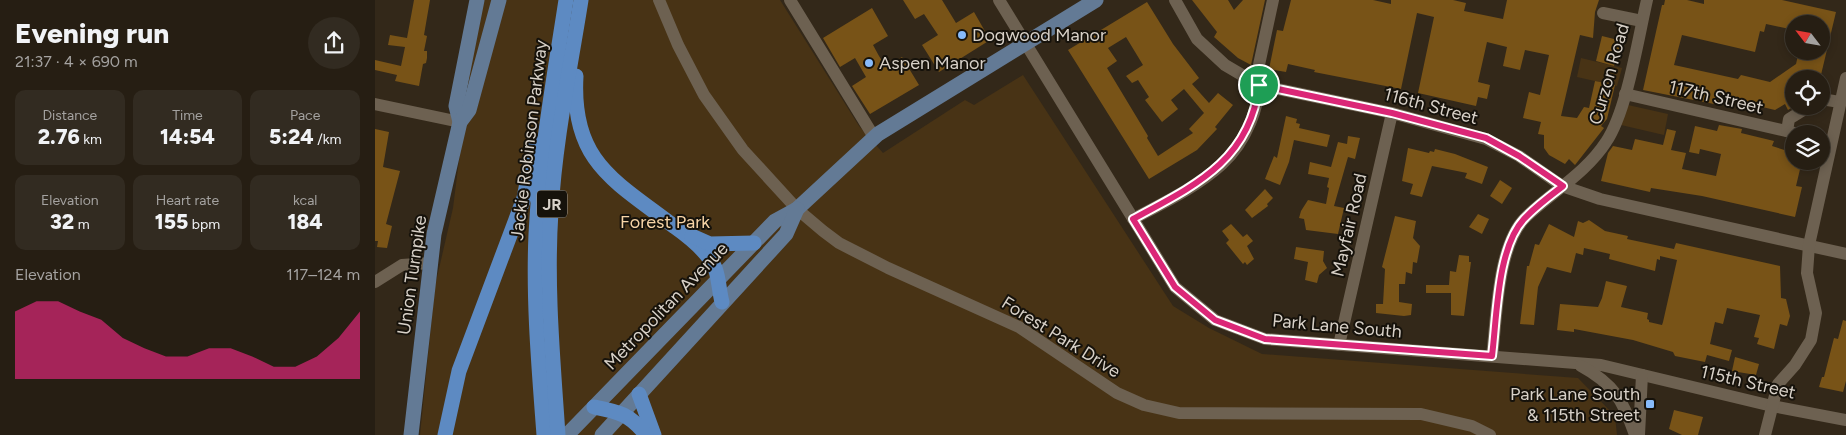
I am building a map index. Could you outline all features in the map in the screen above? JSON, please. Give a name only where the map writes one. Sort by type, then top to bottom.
[{"type":"highway","name":"Jackie Robinson Parkway","points":[[544,429],[537,340],[535,251],[539,194],[566,0]]},
{"type":"highway","name":"Jackie Robinson Parkway","points":[[558,435],[551,328],[551,212],[561,123],[581,0]]},
{"type":"highway","points":[[581,0],[576,95],[584,140],[594,159],[606,173],[682,231],[703,252],[715,268],[722,302]]},
{"type":"highway","points":[[445,435],[455,384],[521,208],[530,176],[538,122],[551,97]]},
{"type":"highway","points":[[682,231],[710,244],[754,243]]},
{"type":"highway","points":[[639,394],[654,435]]},
{"type":"highway","points":[[594,407],[623,413],[638,424],[647,435]]},
{"type":"main road","name":"Union Turnpike","points":[[460,122],[456,106],[477,0]]},
{"type":"main road","name":"Union Turnpike","points":[[411,435],[434,234],[460,122],[469,110],[499,0]]},
{"type":"main road","name":"Metropolitan Avenue","points":[[567,435],[775,221],[797,209],[874,137],[1096,0]]},
{"type":"main road","name":"Metropolitan Avenue","points":[[602,435],[786,234],[797,209]]},
{"type":"street","name":"Forest Park Drive","points":[[659,0],[678,45],[704,95],[743,150],[797,209],[839,244],[1012,324],[1117,394],[1144,405],[1179,413],[1421,414],[1472,426],[1490,435]]},
{"type":"street","points":[[790,0],[874,137]]},
{"type":"street","name":"Park Lane South","points":[[999,0],[1175,287],[1215,320],[1265,339],[1601,365],[1642,375]]},
{"type":"street","name":"116th Street","points":[[1175,0],[1197,39],[1225,66],[1259,85],[1392,113],[1486,138],[1519,156],[1563,186],[1600,199],[1846,254]]},
{"type":"street","points":[[1133,219],[1180,194],[1223,164],[1245,134],[1254,112],[1259,85],[1257,74],[1273,0]]},
{"type":"street","name":"Curzon Road","points":[[1492,356],[1502,274],[1513,235],[1524,219],[1589,163],[1607,142],[1625,94],[1647,0]]},
{"type":"street","points":[[1603,13],[1642,21]]},
{"type":"street","points":[[1830,136],[1841,120],[1840,102],[1846,78]]},
{"type":"street","name":"117th Street","points":[[1625,94],[1785,130]]},
{"type":"street","points":[[1830,100],[1840,102]]},
{"type":"street","points":[[375,104],[460,122]]},
{"type":"street","name":"Mayfair Road","points":[[1339,345],[1392,113]]},
{"type":"street","points":[[1791,125],[1789,119],[1795,115]]},
{"type":"street","points":[[1765,435],[1778,384],[1795,365],[1811,340],[1816,314],[1807,273],[1809,245],[1822,170]]},
{"type":"street","points":[[375,282],[402,265],[430,263]]},
{"type":"street","name":"Park Lane South","points":[[1577,363],[1604,380],[1621,400],[1635,435]]},
{"type":"street","points":[[1639,435],[1642,375]]},
{"type":"street","name":"115th Street","points":[[1642,375],[1772,406],[1846,420]]},
{"type":"green space","name":"Forest Park","points":[[475,0],[780,0],[859,126],[883,153],[965,100],[974,105],[1023,75],[1173,306],[1209,328],[1262,354],[1578,378],[1615,416],[1617,435],[420,435],[435,286],[453,208],[467,97]]},
{"type":"green space","points":[[1581,58],[1622,68],[1617,86],[1577,77]]},
{"type":"green space","points":[[1628,105],[1668,114],[1664,135],[1621,125]]},
{"type":"building","points":[[414,0],[430,0],[424,35],[427,36],[424,51],[427,51],[427,58],[426,63],[423,64],[419,86],[395,81],[397,75],[375,70],[375,60],[401,66],[405,47],[388,45],[390,35],[407,38]]},
{"type":"building","name":"Dogwood Manor","points":[[903,0],[942,0],[956,23],[974,12],[990,40],[939,72],[922,45],[938,35],[924,14],[915,19]]},
{"type":"building","points":[[1192,0],[1228,0],[1234,10],[1243,0],[1265,0],[1251,65],[1238,58],[1214,37],[1217,32]]},
{"type":"building","points":[[1291,0],[1373,0],[1391,4],[1391,0],[1453,0],[1466,3],[1464,11],[1503,19],[1507,0],[1599,0],[1595,12],[1593,38],[1580,35],[1561,116],[1577,118],[1584,107],[1589,108],[1595,81],[1615,85],[1607,119],[1601,126],[1604,128],[1575,165],[1569,159],[1565,164],[1549,155],[1544,148],[1544,135],[1538,134],[1541,122],[1523,118],[1529,92],[1540,95],[1549,55],[1525,50],[1520,70],[1503,66],[1507,47],[1487,42],[1478,82],[1490,85],[1487,99],[1478,97],[1476,106],[1418,93],[1434,17],[1417,13],[1401,89],[1314,72],[1315,70],[1288,64],[1286,72],[1269,69],[1277,30],[1283,31]]},
{"type":"building","points":[[1665,0],[1687,0],[1704,4],[1704,0],[1782,0],[1836,12],[1830,37],[1830,15],[1785,15],[1785,28],[1766,24],[1764,32],[1760,31],[1755,52],[1682,35],[1674,65],[1738,79],[1741,75],[1770,82],[1785,72],[1785,104],[1775,110],[1720,97],[1719,105],[1643,90],[1662,5],[1664,5]]},
{"type":"building","points":[[1147,2],[1173,44],[1199,78],[1192,84],[1209,103],[1218,93],[1233,105],[1215,127],[1217,129],[1197,150],[1149,179],[1068,50]],"holes":[[[1126,37],[1143,65],[1126,76],[1132,83],[1138,80],[1149,97],[1145,100],[1162,122],[1178,109],[1171,100],[1184,89],[1204,113],[1189,129],[1193,133],[1158,156],[1107,68],[1117,61],[1108,48]]]},
{"type":"building","name":"Aspen Manor","points":[[872,8],[888,36],[873,45],[879,56],[886,67],[902,57],[919,85],[870,114],[852,86],[866,77],[855,58],[840,67],[823,38]]},
{"type":"building","points":[[1602,36],[1622,41],[1614,66],[1596,61]]},
{"type":"building","points":[[1797,60],[1825,60],[1822,70],[1787,70],[1796,64]]},
{"type":"building","points":[[1286,116],[1297,119],[1296,123],[1300,124],[1299,128],[1330,135],[1327,147],[1294,140],[1289,162],[1280,185],[1265,179],[1274,156],[1277,158]]},
{"type":"building","points":[[1719,125],[1742,129],[1741,133],[1774,141],[1772,146],[1785,150],[1785,170],[1800,170],[1796,186],[1802,187],[1795,217],[1702,196],[1651,188],[1650,192],[1601,181],[1608,153],[1613,146],[1632,150],[1635,139],[1663,145],[1667,129],[1676,131],[1671,150],[1686,153],[1682,169],[1716,176],[1721,154],[1700,149],[1699,154],[1689,152],[1695,126],[1717,131]]},
{"type":"building","points":[[375,129],[389,132],[383,167],[400,171],[386,224],[392,226],[387,248],[377,247],[378,241],[375,241]]},
{"type":"building","points":[[1348,136],[1360,138],[1355,159],[1348,157],[1334,206],[1344,208],[1338,234],[1306,230],[1304,219],[1299,218],[1301,211],[1308,200],[1326,204],[1329,188],[1327,187],[1329,178],[1308,174],[1310,162],[1331,167],[1338,142],[1347,144]]},
{"type":"building","points":[[1408,148],[1429,153],[1430,151],[1434,152],[1435,149],[1455,154],[1488,167],[1482,184],[1465,178],[1467,173],[1432,166],[1422,197],[1410,194],[1413,184],[1402,181]]},
{"type":"building","points":[[1500,180],[1512,188],[1502,204],[1490,196]]},
{"type":"building","points":[[1265,189],[1273,198],[1267,204],[1268,206],[1252,218],[1245,210]]},
{"type":"building","points":[[1478,214],[1489,219],[1482,234],[1469,227]]},
{"type":"building","points":[[1395,216],[1416,221],[1413,238],[1420,246],[1417,263],[1413,262],[1412,274],[1406,272],[1405,284],[1399,284],[1399,302],[1412,304],[1411,315],[1404,316],[1376,313],[1376,304],[1383,304],[1385,269],[1382,267]]},
{"type":"building","points":[[1589,220],[1605,231],[1628,236],[1627,239],[1674,249],[1676,243],[1780,266],[1781,298],[1786,299],[1790,316],[1787,326],[1780,324],[1774,349],[1757,344],[1759,338],[1754,337],[1760,315],[1727,308],[1723,324],[1715,322],[1710,344],[1732,350],[1729,361],[1707,355],[1705,362],[1675,356],[1673,352],[1633,340],[1574,329],[1574,332],[1557,330],[1560,304],[1598,307],[1606,281],[1627,286],[1621,307],[1648,313],[1647,319],[1649,322],[1662,325],[1663,322],[1677,260],[1660,256],[1660,260],[1657,259],[1655,271],[1609,259],[1610,254],[1584,248],[1583,255],[1576,253],[1571,273],[1547,267],[1538,287],[1534,325],[1520,324],[1527,266],[1529,266],[1535,244],[1539,245],[1549,224],[1574,237],[1578,221],[1583,223]]},
{"type":"building","points":[[1231,224],[1243,237],[1247,234],[1253,241],[1247,246],[1254,259],[1247,265],[1245,262],[1243,264],[1226,243],[1229,240],[1222,231]]},
{"type":"building","points":[[1296,247],[1324,251],[1323,261],[1327,268],[1319,275],[1317,283],[1305,280],[1308,262],[1294,259]]},
{"type":"building","points":[[1459,255],[1469,256],[1469,262],[1471,262],[1464,316],[1451,315],[1451,293],[1426,293],[1426,285],[1449,285],[1450,271],[1456,272]]},
{"type":"building","points":[[1843,320],[1846,321],[1846,381],[1843,392],[1819,387],[1822,377],[1824,377],[1834,338],[1838,339]]},
{"type":"building","points":[[1735,357],[1759,364],[1756,375],[1732,371]]},
{"type":"building","points":[[1674,410],[1703,417],[1698,435],[1682,435],[1669,429]]},
{"type":"place","name":"Dogwood Manor","points":[[962,35]]},
{"type":"place","name":"Aspen Manor","points":[[869,63]]},
{"type":"place","name":"Park Lane South & 115th Street","points":[[1650,404]]},
{"type":"route","points":[[1259,85],[1392,113],[1486,138],[1519,156],[1563,186],[1524,219],[1513,235],[1502,274],[1492,356],[1265,339],[1215,320],[1175,287],[1133,219],[1180,194],[1223,164],[1245,134],[1257,102],[1259,85]]}]
